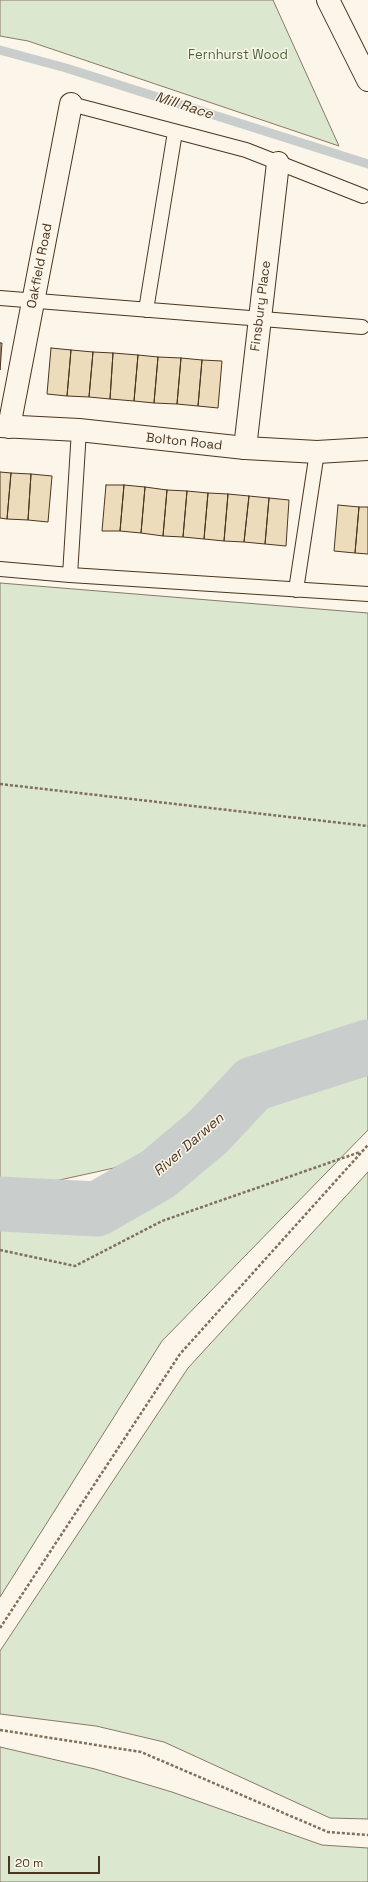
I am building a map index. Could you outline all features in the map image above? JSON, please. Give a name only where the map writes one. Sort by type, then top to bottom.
[{"type":"main road","points":[[328,0],[368,80]]},
{"type":"main road","name":"Oakfield Road","points":[[4,427],[33,300],[71,104]]},
{"type":"main road","name":"Finsbury Place","points":[[245,448],[278,163]]},
{"type":"main road","name":"Bolton Road","points":[[4,427],[79,430],[245,448],[317,452],[368,449]]},
{"type":"lane","points":[[71,104],[246,150],[362,196]]},
{"type":"lane","points":[[146,310],[175,132]]},
{"type":"lane","points":[[0,298],[362,326]]},
{"type":"lane","points":[[70,575],[79,430]]},
{"type":"lane","points":[[296,590],[317,452]]},
{"type":"lane","points":[[0,569],[70,575],[368,594]]},
{"type":"path","points":[[0,784],[368,826]]},
{"type":"path","points":[[0,1628],[180,1354],[360,1152],[368,1145]]},
{"type":"path","points":[[0,1250],[75,1266],[162,1221],[360,1152]]},
{"type":"path","points":[[0,1730],[141,1752],[328,1832],[368,1835]]},
{"type":"green space","name":"Fernhurst Wood","points":[[0,0],[273,0],[339,146],[28,41],[0,36]]},
{"type":"green space","points":[[0,583],[368,613],[368,1031],[240,1076],[170,1142],[114,1168],[55,1181],[0,1181]]},
{"type":"green space","points":[[368,1071],[368,1130],[162,1341],[0,1597],[0,1226],[94,1227],[188,1177],[232,1144],[266,1100]]},
{"type":"green space","points":[[368,1172],[368,1819],[330,1818],[164,1742],[96,1726],[0,1714],[0,1651],[188,1368]]},
{"type":"green space","points":[[0,1747],[95,1769],[172,1792],[322,1845],[368,1848],[368,1882],[0,1882]]},
{"type":"building","points":[[0,343],[2,343],[0,370]]},
{"type":"building","points":[[51,348],[71,350],[67,396],[47,394]]},
{"type":"building","points":[[71,350],[93,352],[89,397],[67,396]]},
{"type":"building","points":[[93,352],[113,353],[110,399],[89,397]]},
{"type":"building","points":[[113,353],[138,355],[134,401],[110,399]]},
{"type":"building","points":[[138,355],[158,357],[154,403],[134,401]]},
{"type":"building","points":[[158,357],[181,358],[177,404],[154,403]]},
{"type":"building","points":[[181,358],[202,360],[198,406],[177,404]]},
{"type":"building","points":[[202,360],[222,361],[218,408],[198,406]]},
{"type":"building","points":[[0,472],[11,473],[7,519],[0,518]]},
{"type":"building","points":[[11,473],[31,474],[28,520],[7,519]]},
{"type":"building","points":[[31,474],[52,476],[48,522],[28,520]]},
{"type":"building","points":[[106,485],[124,485],[120,531],[102,531]]},
{"type":"building","points":[[124,485],[145,487],[141,533],[120,531]]},
{"type":"building","points":[[145,487],[167,490],[163,536],[141,533]]},
{"type":"building","points":[[167,490],[187,491],[183,537],[163,536]]},
{"type":"building","points":[[187,491],[208,493],[204,539],[183,537]]},
{"type":"building","points":[[208,493],[228,494],[224,541],[204,539]]},
{"type":"building","points":[[228,494],[249,496],[244,542],[224,541]]},
{"type":"building","points":[[249,496],[269,498],[265,544],[244,542]]},
{"type":"building","points":[[269,498],[289,500],[286,546],[265,544]]},
{"type":"building","points":[[338,505],[359,507],[355,553],[334,551]]},
{"type":"building","points":[[359,507],[368,507],[368,554],[355,553]]},
{"type":"waterway","name":"Mill Race","points":[[0,50],[66,68],[368,164]]},
{"type":"waterway","name":"River Darwen","points":[[0,1204],[97,1209],[158,1174],[208,1132],[253,1084],[368,1047]]}]
